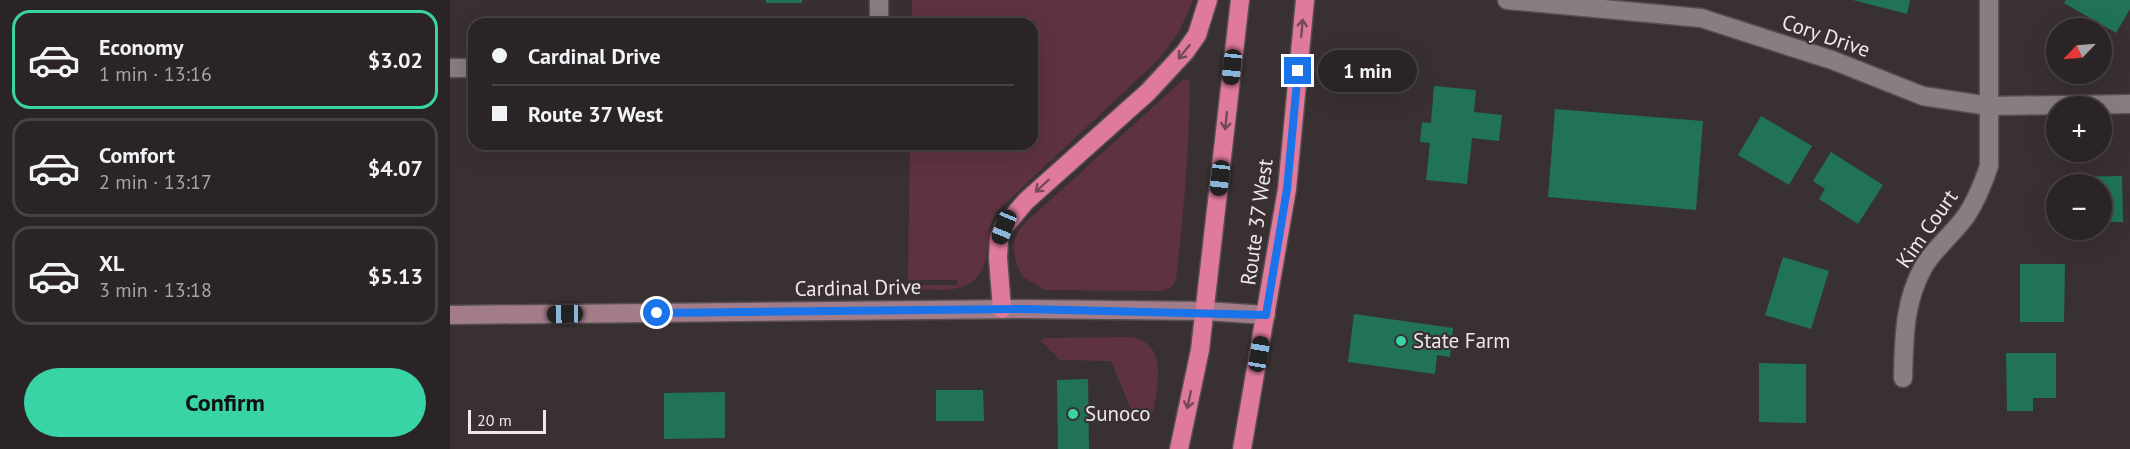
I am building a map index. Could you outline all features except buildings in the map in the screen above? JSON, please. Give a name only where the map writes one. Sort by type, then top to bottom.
[{"type":"highway","points":[[1002,309],[998,258],[999,238],[1004,227],[1026,201],[1148,92],[1185,52],[1197,35],[1208,0]]},
{"type":"highway","name":"Route 37 West","points":[[1179,449],[1205,311],[1240,0]]},
{"type":"highway","name":"Route 37 West","points":[[1242,449],[1287,189],[1305,0]]},
{"type":"highway","points":[[1250,404],[1256,449]]},
{"type":"street","points":[[879,0],[879,18]]},
{"type":"street","name":"Cory Drive","points":[[1507,0],[1701,18],[1832,60],[1923,96],[1989,106],[2130,104]]},
{"type":"street","name":"Kim Court","points":[[1903,378],[1908,303],[1916,282],[1926,264],[1966,216],[1983,184],[1990,147],[1989,0]]},
{"type":"street","points":[[450,68],[468,68]]},
{"type":"street","name":"Cardinal Drive","points":[[450,315],[1002,309],[1205,311],[1266,315]]},
{"type":"shaded area","points":[[912,0],[1193,0],[1180,30],[1159,59],[995,213],[986,259],[974,280],[965,286],[944,290],[908,289],[908,285],[957,285],[957,280],[908,280],[910,150],[1038,150],[1038,18],[912,18]]},
{"type":"shaded area","points":[[1184,79],[1190,81],[1187,156],[1179,254],[1173,286],[1162,291],[1045,290],[1023,277],[1016,263],[1013,246],[1019,229]]},
{"type":"shaded area","points":[[1129,337],[1142,341],[1150,347],[1158,366],[1153,412],[1139,417],[1133,414],[1111,361],[1060,360],[1041,341],[1044,338]]},
{"type":"place","name":"State Farm","points":[[1401,341]]},
{"type":"place","name":"Sunoco","points":[[1073,414]]},
{"type":"route","points":[[657,313],[1025,309],[1205,311],[1266,315],[1287,189],[1298,71]]}]
